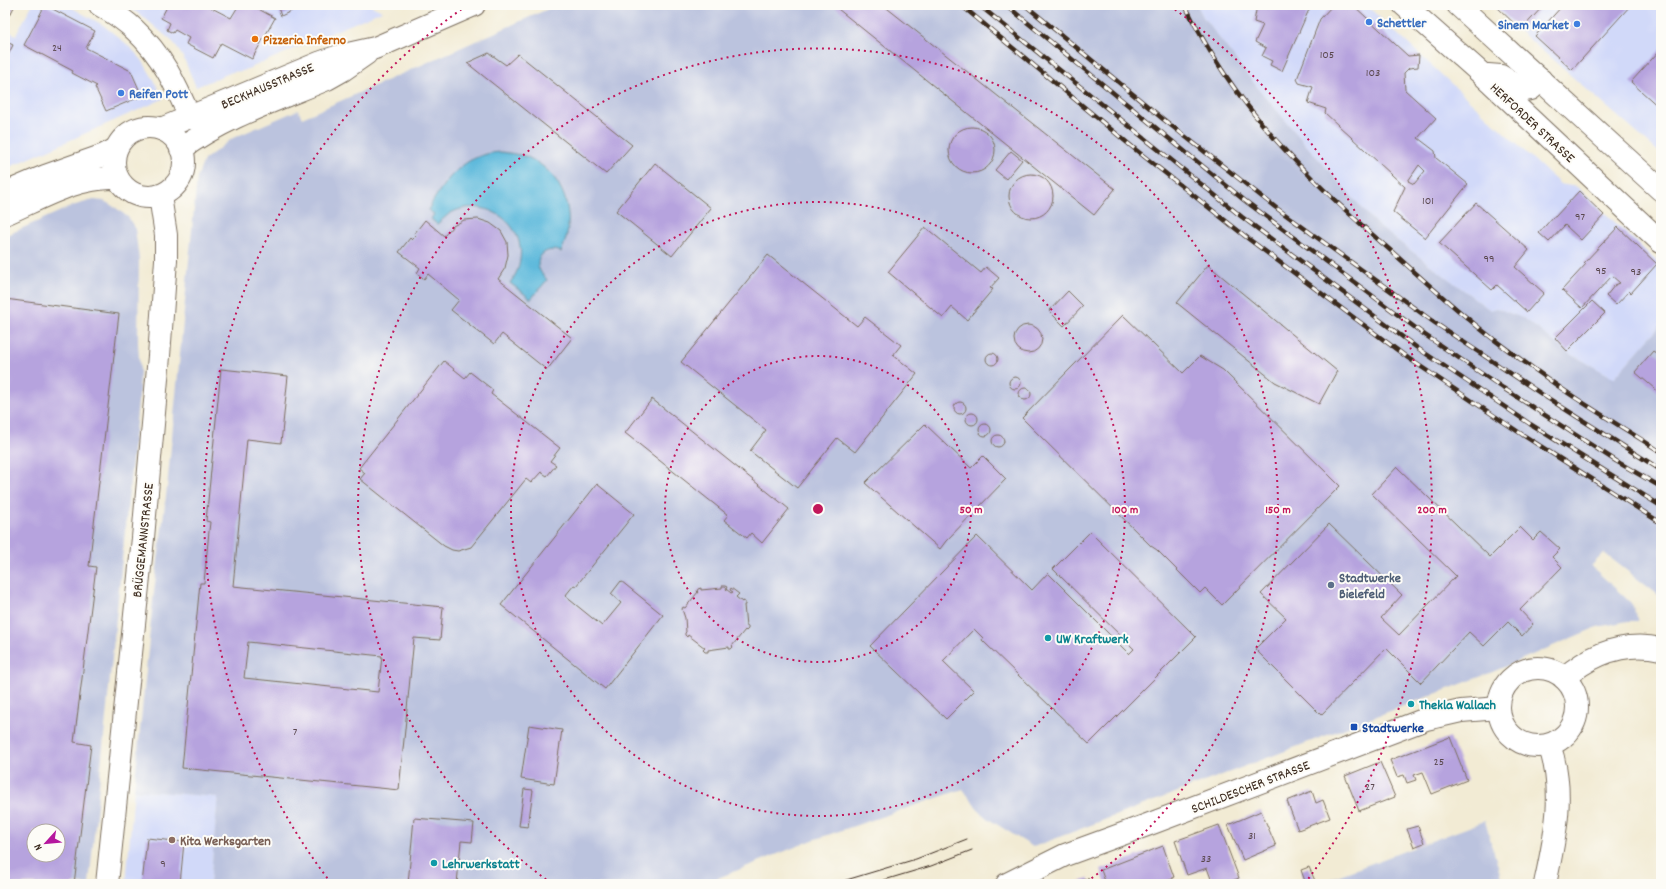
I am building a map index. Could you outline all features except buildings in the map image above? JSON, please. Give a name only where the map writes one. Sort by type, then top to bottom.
[{"type":"street","points":[[100,5],[135,29],[152,48],[166,67],[190,118]]},
{"type":"street","name":"BECKHAUSSTRASSE","points":[[161,129],[319,63],[375,48],[474,5]]},
{"type":"street","name":"HERFORDER STRASSE","points":[[1404,5],[1483,75],[1661,242]]},
{"type":"street","points":[[1458,5],[1661,190]]},
{"type":"street","name":"BECKHAUSSTRASSE","points":[[181,149],[206,132],[223,123],[327,79],[375,48]]},
{"type":"street","points":[[1483,75],[1501,76],[1523,90],[1531,89],[1541,80]]},
{"type":"street","points":[[146,127],[161,129],[176,140],[181,149],[184,160],[183,171],[171,190],[160,196],[137,196],[124,187],[117,178],[113,162],[116,149],[125,135],[135,130],[146,127]]},
{"type":"street","points":[[5,193],[116,149]]},
{"type":"street","points":[[5,214],[76,184],[103,177],[117,178]]},
{"type":"street","name":"BRÜGGEMANNSTRASSE","points":[[107,884],[143,538],[159,356],[166,260],[166,235],[160,196]]},
{"type":"street","points":[[1564,678],[1585,663],[1613,649],[1643,646],[1661,649]]},
{"type":"street","points":[[1541,669],[1551,671],[1564,678],[1571,686],[1576,700],[1576,714],[1571,728],[1562,738],[1549,745],[1535,746],[1521,743],[1510,734],[1502,722],[1499,708],[1505,688],[1512,679],[1520,673],[1530,670],[1541,669]]},
{"type":"street","name":"SCHILDESCHER STRASSE","points":[[1007,884],[1065,855],[1426,719],[1468,710],[1499,708]]},
{"type":"street","points":[[1545,884],[1556,835],[1558,812],[1554,757],[1549,745]]},
{"type":"shaded area","points":[[32,5],[67,5],[103,25],[129,46],[142,60],[163,99],[5,169],[5,29],[16,35]]},
{"type":"shaded area","points":[[126,5],[370,5],[382,11],[243,71],[232,72],[196,87],[184,59],[174,43],[147,20]]},
{"type":"shaded area","points":[[557,5],[1197,5],[1203,17],[1257,87],[1378,226],[1490,310],[1496,308],[1525,319],[1567,352],[1614,378],[1661,325],[1661,597],[1604,553],[1591,566],[1631,603],[1639,621],[1628,621],[1597,627],[1490,673],[1033,847],[982,815],[963,789],[813,840],[703,884],[210,884],[218,797],[134,790],[153,600],[167,488],[197,178],[204,160],[233,138],[298,110],[302,118]]},
{"type":"shaded area","points":[[1197,5],[1366,5],[1560,184],[1577,187],[1661,265],[1661,325],[1614,378],[1567,352],[1525,319],[1496,308],[1490,310],[1378,226],[1257,87],[1203,17]]},
{"type":"shaded area","points":[[1492,5],[1661,5],[1661,154],[1522,33]]},
{"type":"shaded area","points":[[93,200],[104,201],[129,218],[135,229],[139,259],[139,393],[89,884],[5,884],[5,236],[72,206]]},
{"type":"shaded area","name":"Kita Werksgarten","points":[[134,790],[218,797],[210,884],[126,884]]},
{"type":"shaded area","points":[[1485,821],[1503,884],[1316,884]]},
{"type":"water","points":[[500,152],[524,156],[540,164],[551,174],[559,185],[565,197],[568,211],[566,239],[561,252],[556,250],[547,251],[541,256],[538,264],[539,269],[547,280],[531,299],[510,283],[519,266],[520,246],[516,234],[509,223],[499,215],[488,210],[475,207],[462,209],[449,214],[437,224],[431,219],[434,214],[428,210],[448,179],[456,170],[476,158],[487,154]]},
{"type":"tram line","points":[[833,884],[916,859],[967,839]]},
{"type":"tram line","points":[[871,884],[931,866],[972,850]]},
{"type":"railway","points":[[961,5],[1136,150],[1250,240],[1408,358],[1523,435],[1661,523]]},
{"type":"railway","points":[[979,5],[1242,217],[1416,347],[1530,424],[1661,506]]},
{"type":"railway","points":[[1006,5],[1244,200],[1425,335],[1503,388],[1616,461],[1661,487]]},
{"type":"railway","points":[[1025,5],[1163,119],[1275,207],[1435,323],[1546,397],[1661,470]]},
{"type":"railway","points":[[1185,5],[1204,42],[1249,108],[1274,138],[1329,195],[1444,298],[1496,341],[1568,393],[1661,452]]},
{"type":"place","name":"Schettler","points":[[1369,22]]},
{"type":"place","name":"Sinem Market","points":[[1577,24]]},
{"type":"place","name":"Pizzeria Inferno","points":[[255,39]]},
{"type":"place","name":"Reifen Pott","points":[[121,93]]},
{"type":"place","name":"Stadtwerke Bielefeld","points":[[1331,585]]},
{"type":"place","name":"UW Kraftwerk","points":[[1048,638]]},
{"type":"place","name":"Thekla Wallach","points":[[1411,704]]},
{"type":"place","name":"Stadtwerke","points":[[1354,727]]},
{"type":"place","name":"Kita Werksgarten","points":[[172,840]]},
{"type":"place","name":"Lehrwerkstatt","points":[[434,863]]}]
